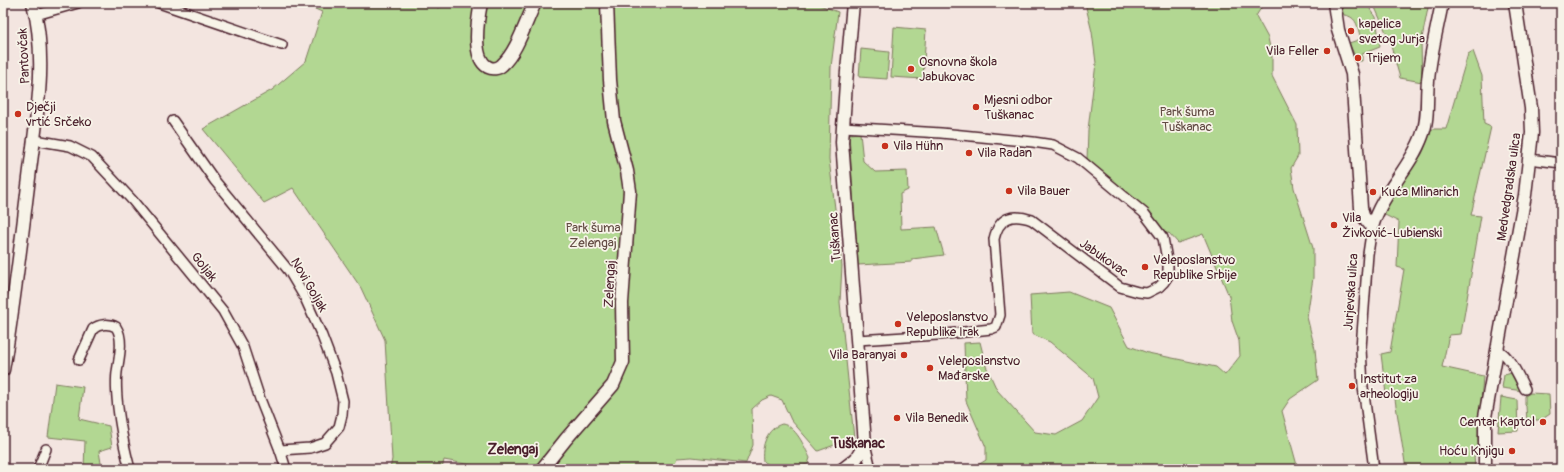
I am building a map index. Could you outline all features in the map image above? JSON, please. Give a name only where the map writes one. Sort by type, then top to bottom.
[{"type":"street","points":[[34,9],[78,3]]},
{"type":"street","points":[[159,3],[282,45]]},
{"type":"street","points":[[481,3],[476,27],[478,51],[485,65],[490,68],[497,68],[502,65],[516,46],[535,3]]},
{"type":"street","name":"Zelengaj","points":[[542,469],[613,385],[623,362],[622,303],[630,191],[627,171],[614,121],[610,80],[608,3]]},
{"type":"street","name":"Tuškanac","points":[[853,3],[842,142],[865,444],[871,469]]},
{"type":"street","points":[[1334,3],[1338,30],[1352,74],[1360,208],[1363,216],[1372,227]]},
{"type":"street","points":[[1372,227],[1385,196],[1413,154],[1423,135],[1431,56],[1442,3]]},
{"type":"street","name":"Medvedgradska ulica","points":[[1485,469],[1486,417],[1525,195],[1532,133],[1531,108],[1515,3]]},
{"type":"street","name":"Pantovčak","points":[[3,370],[14,302],[41,79],[41,52],[34,9]]},
{"type":"street","name":"Novi Goljak","points":[[173,122],[215,182],[289,271],[305,298],[336,373],[343,401],[339,427],[325,443],[310,448],[280,450]]},
{"type":"street","name":"Jabukovac","points":[[843,127],[942,133],[1054,145],[1078,158],[1144,213],[1163,238],[1168,265],[1168,276],[1164,282],[1154,290],[1147,293],[1120,287],[1032,220],[1022,216],[1012,217],[1002,222],[997,228],[994,239],[1000,315],[996,327],[991,329],[938,335],[857,340]]},
{"type":"street","name":"Goljak","points":[[34,140],[70,146],[92,157],[133,202],[223,311],[242,347],[286,469]]},
{"type":"street","points":[[1529,159],[1561,163]]},
{"type":"street","name":"Jurjevska ulica","points":[[1372,227],[1368,254],[1361,348],[1364,392],[1374,469]]},
{"type":"street","points":[[79,360],[93,329],[97,326],[107,325],[116,327],[119,334],[120,350],[116,389],[122,438],[130,469]]},
{"type":"street","points":[[1497,350],[1502,352],[1509,360],[1525,389]]},
{"type":"street","points":[[843,469],[856,459],[865,444]]},
{"type":"street","points":[[38,469],[46,449]]},
{"type":"green space","name":"Park šuma Zelengaj","points":[[301,3],[433,3],[437,8],[455,3],[815,3],[838,12],[831,67],[829,159],[842,266],[840,302],[854,438],[818,451],[791,420],[782,400],[771,396],[762,400],[752,409],[753,445],[746,463],[692,457],[677,458],[672,469],[493,469],[444,460],[442,469],[390,469],[392,459],[385,340],[361,288],[293,188],[264,203],[203,129],[272,90],[306,61],[322,12]]},
{"type":"green space","name":"Park šuma Tuškanac","points":[[1085,3],[1264,3],[1256,16],[1268,38],[1272,57],[1272,76],[1297,125],[1298,156],[1291,168],[1294,188],[1313,248],[1313,278],[1307,317],[1315,349],[1318,380],[1290,399],[1282,411],[1298,469],[975,469],[975,467],[986,460],[986,447],[966,401],[964,343],[980,342],[986,366],[997,390],[1035,432],[1056,435],[1082,421],[1098,397],[1093,378],[1050,342],[1032,334],[1030,295],[1069,292],[1109,308],[1129,346],[1148,353],[1216,367],[1225,375],[1240,356],[1239,341],[1232,321],[1229,296],[1203,234],[1178,243],[1169,233],[1165,234],[1087,160],[1088,130],[1096,63],[1092,32]]},
{"type":"green space","points":[[1359,3],[1360,7],[1368,6],[1376,17],[1380,47],[1362,54],[1362,61],[1354,61],[1354,54],[1349,43],[1361,39],[1358,27],[1354,20],[1349,16],[1344,15],[1340,4]]},
{"type":"green space","points":[[1373,3],[1429,3],[1421,43],[1422,82],[1400,78],[1389,39]]},
{"type":"green space","points":[[894,27],[926,30],[923,79],[891,77]]},
{"type":"green space","points":[[861,49],[889,52],[887,79],[859,77]]},
{"type":"green space","points":[[1473,51],[1482,76],[1484,124],[1491,127],[1471,215],[1481,216],[1461,334],[1449,335],[1442,367],[1483,376],[1478,439],[1480,454],[1474,456],[1475,469],[1406,469],[1394,393],[1386,394],[1381,354],[1390,352],[1404,269],[1397,267],[1399,222],[1383,214],[1400,184],[1422,154],[1432,129],[1446,129],[1468,54]]},
{"type":"green space","points":[[860,133],[863,161],[875,172],[907,171],[908,190],[900,194],[901,229],[936,227],[944,255],[912,259],[912,262],[858,265],[849,134]]},
{"type":"green space","points":[[1512,373],[1523,391],[1502,388],[1504,375]]},
{"type":"green space","points":[[55,383],[83,387],[79,419],[109,426],[112,447],[99,451],[102,469],[84,469],[85,441],[48,437]]},
{"type":"green space","points":[[1530,393],[1549,394],[1550,414],[1541,420],[1530,420],[1527,423],[1525,396]]},
{"type":"green space","points":[[1501,397],[1517,400],[1518,431],[1498,432]]},
{"type":"green space","points":[[782,424],[791,428],[799,437],[810,458],[808,464],[771,466],[763,461],[763,449],[766,438],[772,429]]},
{"type":"place","name":"kapelica svetog Jurja","points":[[1351,31]]},
{"type":"place","name":"Vila Feller","points":[[1327,51]]},
{"type":"place","name":"Trijem","points":[[1358,58]]},
{"type":"place","name":"Osnovna škola Jabukovac","points":[[911,69]]},
{"type":"place","name":"Mjesni odbor Tuškanac","points":[[976,107]]},
{"type":"place","name":"Dječji vrtić Srčeko","points":[[18,114]]},
{"type":"place","name":"Vila Hühn","points":[[885,146]]},
{"type":"place","name":"Vila Radan","points":[[969,153]]},
{"type":"place","name":"Vila Bauer","points":[[1009,191]]},
{"type":"place","name":"Kuća Mlinarich","points":[[1373,192]]},
{"type":"place","name":"Vila Živković-Lubienski","points":[[1334,225]]},
{"type":"place","name":"Veleposlanstvo Republike Srbije","points":[[1145,267]]},
{"type":"place","name":"Veleposlanstvo Republike Irak","points":[[898,324]]},
{"type":"place","name":"Vila Baranyai","points":[[904,355]]},
{"type":"place","name":"Veleposlanstvo Mađarske","points":[[930,368]]},
{"type":"place","name":"Institut za arheologiju","points":[[1352,386]]},
{"type":"place","name":"Vila Benedik","points":[[897,418]]},
{"type":"place","name":"Centar Kaptol","points":[[1543,422]]},
{"type":"place","name":"Hoću Knjigu","points":[[1512,451]]},
{"type":"district","name":"Tuškanac","points":[[858,443]]},
{"type":"district","name":"Zelengaj","points":[[513,449]]}]
